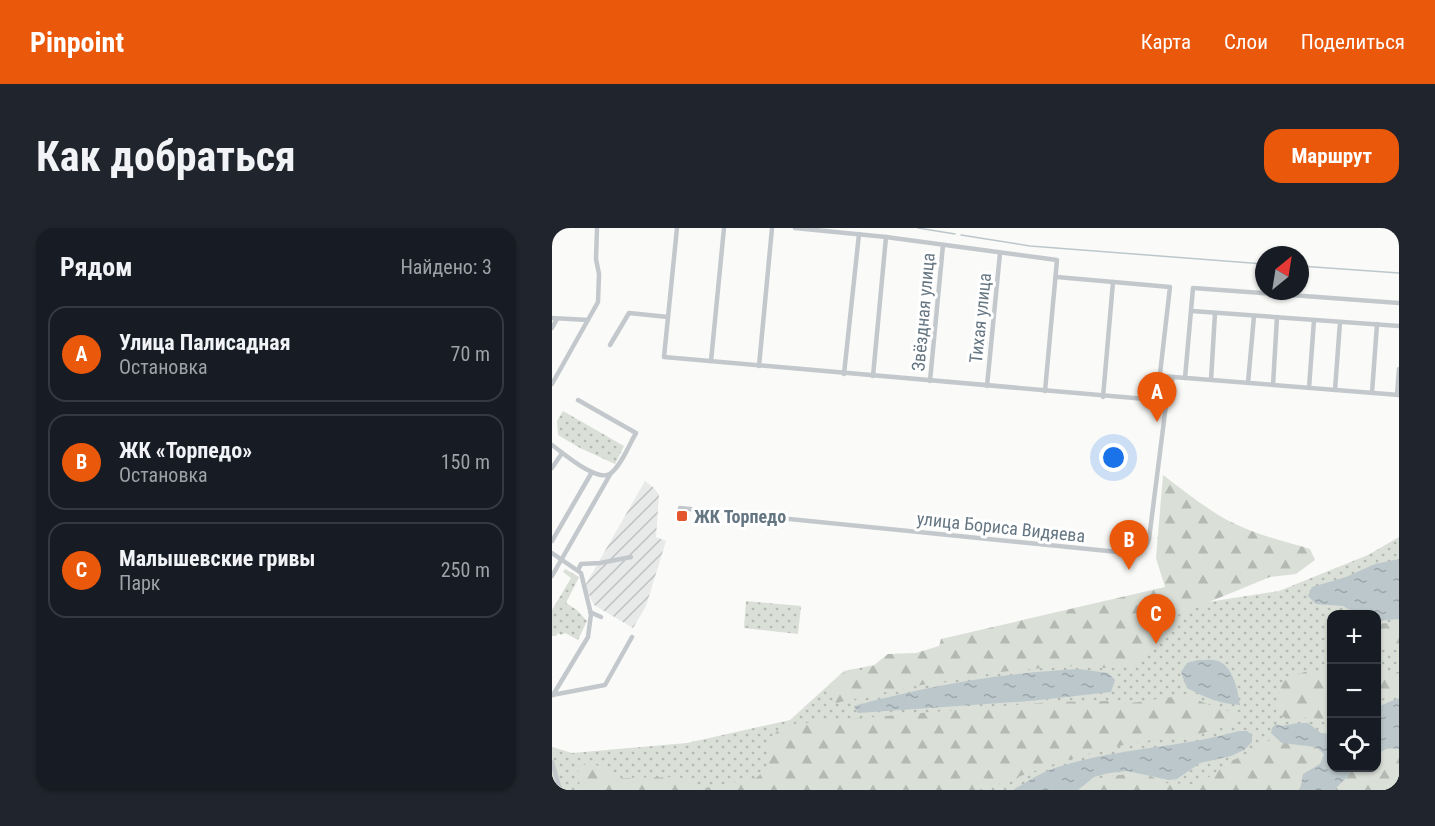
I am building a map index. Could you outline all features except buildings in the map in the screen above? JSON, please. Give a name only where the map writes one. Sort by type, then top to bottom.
[{"type":"street","points":[[552,384],[596,308],[599,296],[596,259],[597,228]]},
{"type":"street","points":[[677,228],[664,357],[1154,402],[1159,398],[1170,287],[1057,277]]},
{"type":"street","points":[[711,362],[724,228]]},
{"type":"street","points":[[759,366],[772,228]]},
{"type":"street","points":[[795,228],[886,237],[1057,260],[1045,391]]},
{"type":"street","points":[[844,374],[859,234]]},
{"type":"street","points":[[873,376],[886,237]]},
{"type":"street","name":"Звёздная улица","points":[[930,381],[943,245]]},
{"type":"street","name":"Тихая улица","points":[[987,386],[1000,253]]},
{"type":"street","points":[[1102,397],[1113,282]]},
{"type":"street","points":[[1185,378],[1193,288],[1399,303]]},
{"type":"street","points":[[1192,311],[1399,326]]},
{"type":"street","points":[[610,345],[629,313],[668,316]]},
{"type":"street","points":[[1211,380],[1215,313]]},
{"type":"street","points":[[1248,383],[1254,316]]},
{"type":"street","points":[[1273,385],[1277,317]]},
{"type":"street","points":[[552,328],[555,318],[588,320]]},
{"type":"street","points":[[1309,388],[1314,320]]},
{"type":"street","points":[[1335,390],[1340,322]]},
{"type":"street","points":[[1372,393],[1377,324]]},
{"type":"street","points":[[1161,376],[1398,395],[1399,369]]},
{"type":"street","name":"улица Бориса Видяева","points":[[680,508],[1128,553],[1143,551],[1149,539],[1166,405],[1173,377]]},
{"type":"street","points":[[552,576],[636,433],[578,400]]},
{"type":"street","points":[[552,445],[592,472],[604,476],[611,473]]},
{"type":"street","points":[[552,468],[562,453]]},
{"type":"street","points":[[552,541],[592,472]]},
{"type":"street","points":[[552,554],[578,570],[583,579],[590,612],[588,637],[552,694]]},
{"type":"street","points":[[578,570],[581,564],[631,557]]},
{"type":"street","points":[[590,612],[601,617]]},
{"type":"street","points":[[552,694],[605,686],[632,637]]},
{"type":"street","points":[[552,762],[560,790]]},
{"type":"shaded area","points":[[645,481],[659,495],[656,537],[666,541],[646,606],[633,628],[594,605],[586,584]]},
{"type":"green space","points":[[563,411],[624,446],[615,464],[558,435],[557,421]]},
{"type":"green space","points":[[1163,475],[1227,520],[1258,533],[1310,549],[1315,560],[1296,574],[1270,577],[1170,618],[1151,652],[1135,666],[1107,668],[1065,666],[1000,672],[903,688],[836,703],[830,694],[830,684],[845,672],[869,669],[888,654],[916,653],[939,646],[941,639],[1165,587],[1156,558]]},
{"type":"green space","points":[[1399,537],[1399,790],[552,790],[552,747],[572,753],[687,743],[790,720],[844,671],[1119,616],[1279,591],[1368,555]]},
{"type":"green space","points":[[565,569],[579,577],[566,603],[577,610],[587,621],[578,640],[565,633],[552,636],[552,610],[571,578],[563,572]]},
{"type":"green space","points":[[746,601],[801,606],[798,634],[744,628]]},
{"type":"green space","points":[[1399,622],[1399,650],[1381,650],[1381,624]]},
{"type":"green space","points":[[1327,671],[1327,724],[1318,719],[1309,718],[1290,722],[1276,711],[1282,682],[1304,672]]},
{"type":"green space","points":[[1399,672],[1399,694],[1381,699],[1381,673]]},
{"type":"green space","points":[[1185,695],[1220,709],[1240,713],[1234,724],[1186,738],[1141,741],[1098,751],[988,788],[975,790],[580,790],[578,768],[590,762],[623,778],[679,777],[705,788],[756,778],[769,767],[768,742],[782,725],[1050,702],[1109,701],[1118,705]]},
{"type":"green space","points":[[1270,740],[1316,747],[1324,754],[1320,764],[1304,774],[1300,790],[1085,790],[1093,782],[1104,777],[1128,774],[1151,776],[1162,783],[1192,784],[1209,777],[1230,761],[1250,754]]},
{"type":"green space","points":[[1388,748],[1399,749],[1399,784],[1392,785],[1389,790],[1334,790],[1350,772],[1381,772],[1381,752]]},
{"type":"water","points":[[1399,559],[1399,619],[1381,621],[1381,610],[1350,610],[1343,606],[1316,604],[1308,596],[1312,587],[1346,577],[1375,564]]},
{"type":"water","points":[[1198,660],[1218,661],[1227,668],[1236,686],[1240,705],[1212,700],[1187,688],[1181,672],[1187,663]]},
{"type":"water","points":[[1079,669],[1108,673],[1115,680],[1111,692],[1030,701],[858,713],[854,706],[910,692],[965,682]]},
{"type":"water","points":[[1399,698],[1399,749],[1388,748],[1381,752],[1381,705]]},
{"type":"water","points":[[1308,723],[1321,733],[1327,734],[1327,772],[1350,772],[1347,777],[1334,790],[1300,790],[1303,774],[1320,764],[1324,754],[1316,747],[1282,743],[1271,733],[1276,724],[1282,726]]},
{"type":"water","points":[[1247,731],[1252,735],[1252,742],[1244,750],[1231,756],[1200,763],[1177,779],[1169,780],[1127,771],[1094,777],[1078,790],[1013,790],[1047,771],[1080,761],[1217,737]]},
{"type":"waterway","points":[[918,228],[955,234]]},
{"type":"waterway","points":[[961,235],[1030,246],[1255,263]]},
{"type":"waterway","points":[[1309,267],[1399,273]]},
{"type":"place","name":"Улица Палисадная","points":[[1157,422]]},
{"type":"place","name":"ЖК Торпедо","points":[[682,516]]},
{"type":"place","name":"ЖК «Торпедо»","points":[[1129,570]]},
{"type":"place","name":"Малышевские гривы","points":[[1156,644]]}]
